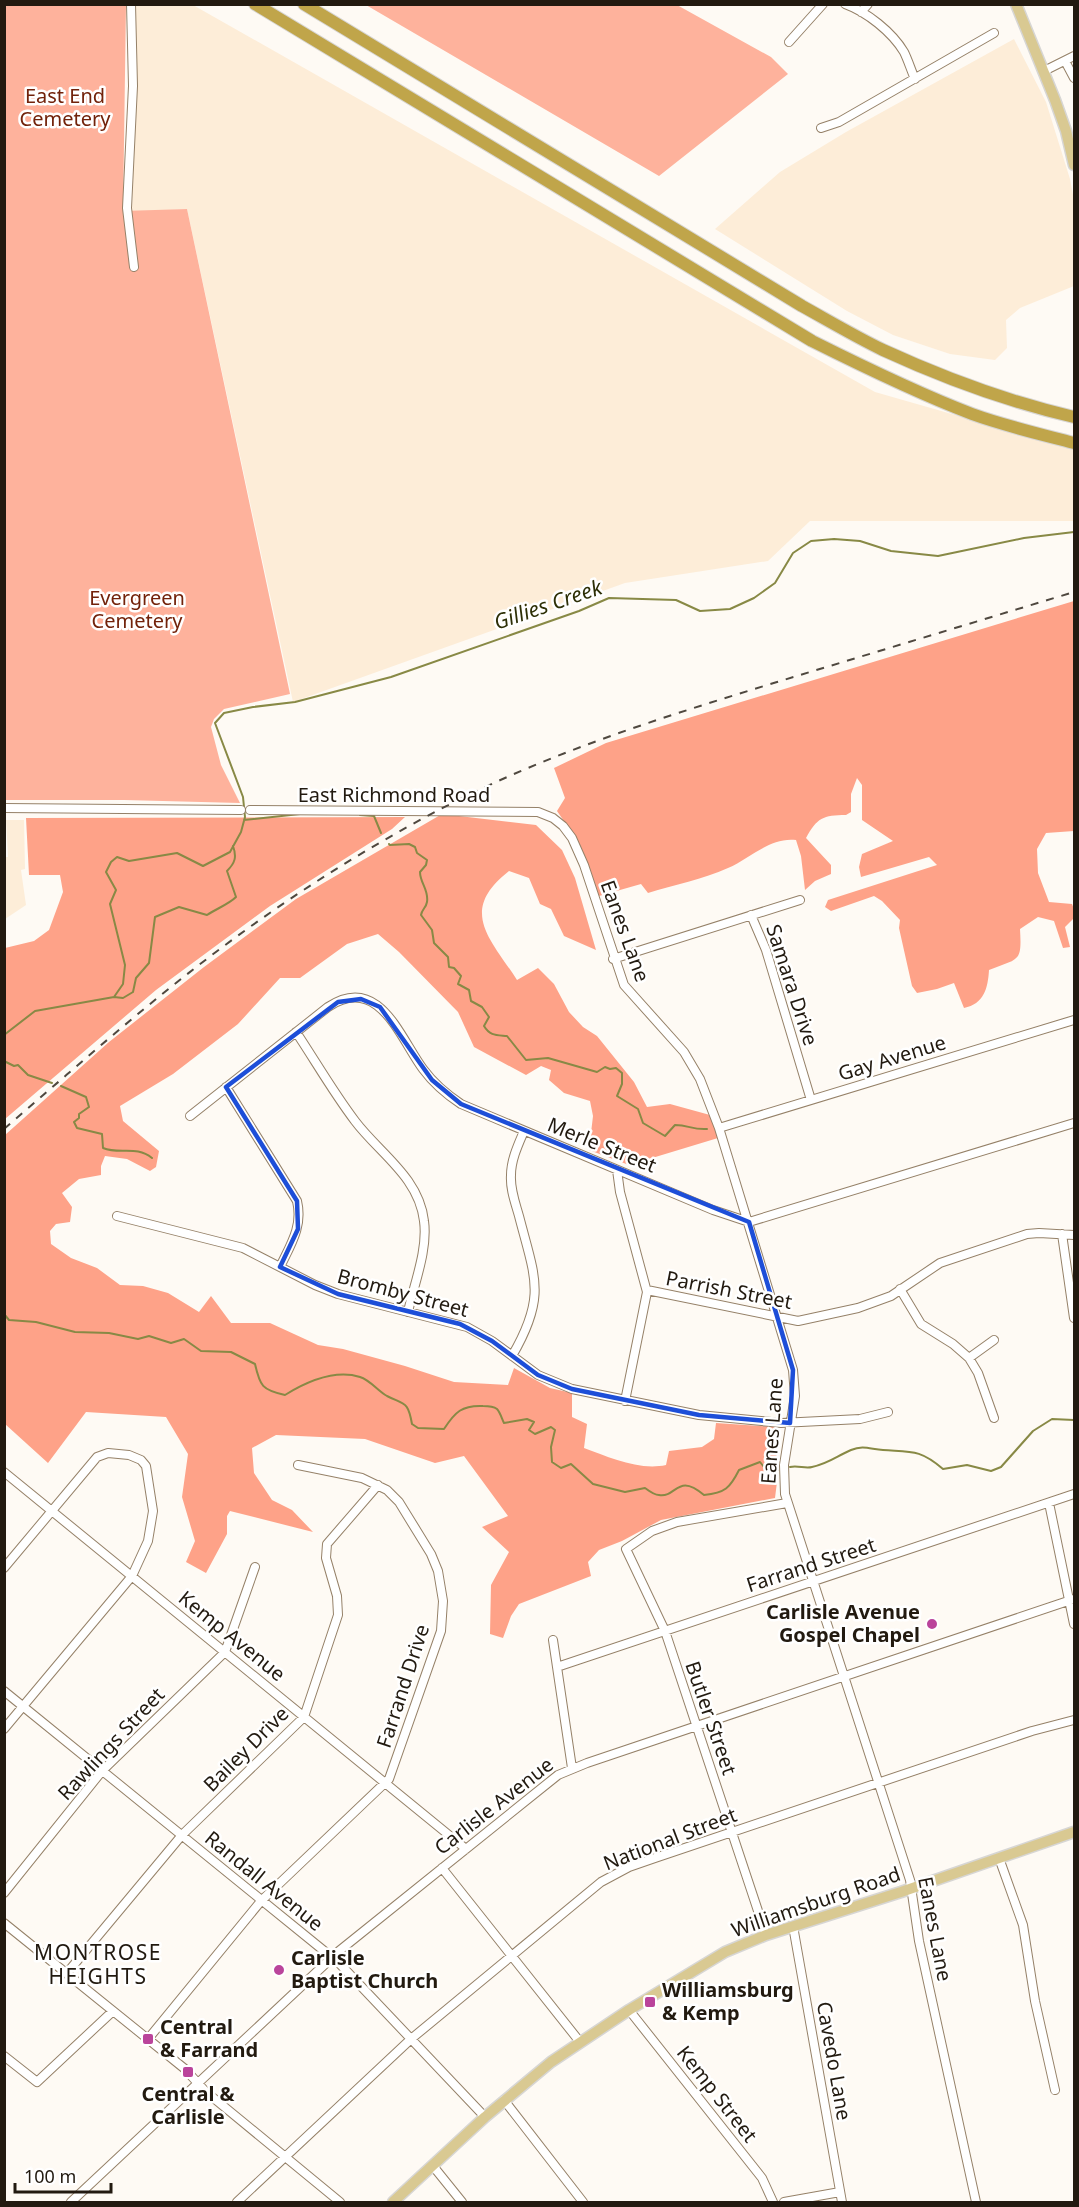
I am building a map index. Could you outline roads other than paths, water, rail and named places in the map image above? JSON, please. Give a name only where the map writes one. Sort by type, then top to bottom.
[{"type":"highway","points":[[255,4],[812,341],[905,387],[963,410],[1023,430],[1074,443]]},
{"type":"highway","points":[[304,4],[802,306],[882,349],[954,379],[1038,409],[1074,417]]},
{"type":"main road","points":[[1016,4],[1066,131],[1074,165]]},
{"type":"main road","name":"Williamsburg Road","points":[[393,2202],[504,2100],[580,2042],[725,1952],[766,1935],[1074,1832]]},
{"type":"street","points":[[131,4],[133,86],[127,208],[134,267]]},
{"type":"street","points":[[789,42],[823,4]]},
{"type":"street","points":[[845,4],[861,12],[897,42],[915,79]]},
{"type":"street","points":[[861,12],[868,4]]},
{"type":"street","points":[[821,128],[839,122],[994,33]]},
{"type":"street","points":[[1044,71],[1074,56]]},
{"type":"street","points":[[1065,61],[1074,78]]},
{"type":"street","name":"East Richmond Road","points":[[4,808],[538,812]]},
{"type":"street","name":"Eanes Lane","points":[[538,812],[554,818],[572,838],[584,865],[626,989],[672,1037],[700,1079],[719,1128],[749,1222],[789,1354],[795,1385],[784,1464],[783,1480],[787,1503],[912,1888],[918,1941],[976,2202]]},
{"type":"street","points":[[614,959],[800,900]]},
{"type":"street","name":"Samara Drive","points":[[751,915],[766,950],[811,1100]]},
{"type":"street","name":"Merle Street","points":[[190,1116],[296,1032],[338,1002],[356,998],[370,1001],[390,1016],[422,1068],[443,1092],[469,1108],[713,1210],[749,1222]]},
{"type":"street","name":"Gay Avenue","points":[[719,1128],[1074,1020]]},
{"type":"street","points":[[296,1032],[345,1108],[375,1145],[409,1181],[420,1202],[424,1222],[423,1244],[408,1312]]},
{"type":"street","points":[[226,1087],[297,1201],[298,1229],[280,1267]]},
{"type":"street","points":[[749,1222],[1074,1123]]},
{"type":"street","points":[[512,1356],[529,1324],[535,1298],[534,1273],[511,1183],[512,1165],[524,1131]]},
{"type":"street","points":[[617,1170],[620,1192],[647,1290],[625,1401]]},
{"type":"street","name":"Bromby Street","points":[[117,1216],[234,1245],[338,1294],[473,1329],[546,1379],[572,1389],[625,1401],[718,1417],[790,1423],[860,1419],[888,1412]]},
{"type":"street","name":"Parrish Street","points":[[647,1290],[779,1319],[798,1321],[858,1308],[891,1296],[929,1269],[952,1257],[1027,1234],[1074,1235]]},
{"type":"street","points":[[1062,1234],[1074,1318]]},
{"type":"street","points":[[900,1289],[921,1324],[953,1344],[969,1359],[978,1373],[994,1418]]},
{"type":"street","points":[[969,1359],[994,1340]]},
{"type":"street","points":[[4,1568],[97,1457],[108,1454],[129,1455],[141,1460],[146,1466],[152,1496],[151,1530],[132,1576],[4,1729]]},
{"type":"street","name":"Farrand Drive","points":[[298,1465],[362,1478],[391,1493],[432,1554],[438,1571],[443,1601],[443,1619],[437,1644],[389,1779],[385,1783]]},
{"type":"street","name":"Kemp Avenue","points":[[4,1472],[466,1849]]},
{"type":"street","name":"Bailey Drive","points":[[67,1973],[182,1835],[304,1717],[338,1615],[337,1596],[326,1558],[327,1544],[378,1485]]},
{"type":"street","name":"Farrand Street","points":[[557,1667],[1074,1494]]},
{"type":"street","name":"Butler Street","points":[[766,1935],[665,1631],[626,1549],[652,1531],[677,1522],[787,1503]]},
{"type":"street","points":[[1049,1503],[1072,1600],[1074,1624]]},
{"type":"street","points":[[225,1652],[255,1567]]},
{"type":"street","name":"Carlisle Avenue","points":[[70,2202],[332,1957],[548,1782],[572,1768],[1072,1600]]},
{"type":"street","points":[[553,1640],[572,1768]]},
{"type":"street","name":"Rawlings Street","points":[[4,1893],[102,1772],[225,1652]]},
{"type":"street","name":"Randall Avenue","points":[[4,1691],[332,1957],[485,2117]]},
{"type":"street","name":"National Street","points":[[237,2202],[411,2039],[601,1882],[614,1874],[1032,1731],[1074,1720]]},
{"type":"street","points":[[148,2039],[261,1901],[385,1783]]},
{"type":"street","points":[[999,1858],[1023,1925],[1035,2001],[1055,2090]]},
{"type":"street","points":[[442,1868],[580,2042]]},
{"type":"street","points":[[4,1923],[185,2069],[205,2091],[340,2202]]},
{"type":"street","name":"Cavedo Lane","points":[[793,1926],[842,2202]]},
{"type":"street","name":"Kemp Street","points":[[629,2010],[762,2178],[773,2202]]},
{"type":"street","points":[[4,2056],[37,2082],[113,2011]]},
{"type":"street","points":[[504,2100],[583,2202]]},
{"type":"street","points":[[433,2166],[462,2202]]},
{"type":"street","points":[[784,2202],[840,2192]]},
{"type":"waterway","name":"Gillies Creek","points":[[4,1035],[35,1011],[114,997],[123,984],[125,965],[110,904],[116,890],[106,872],[111,862],[117,857],[129,861],[177,853],[203,866],[230,852],[241,832],[245,817],[243,797],[215,723],[224,713],[295,702],[391,677],[579,611],[609,598],[676,600],[700,611],[730,609],[754,598],[775,583],[793,553],[811,541],[834,539],[860,541],[891,551],[938,556],[1024,538],[1074,532]]},
{"type":"waterway","points":[[244,820],[300,814]]},
{"type":"waterway","points":[[360,815],[374,816],[381,833]]},
{"type":"waterway","points":[[389,844],[409,844],[427,860],[420,872],[427,898],[421,915],[432,930],[434,943],[448,957],[449,967],[454,968],[461,976],[458,984],[469,990],[471,1001],[482,1007],[489,1017],[484,1026],[489,1032],[507,1036],[526,1060],[548,1058],[597,1072],[605,1067],[616,1068],[622,1073],[622,1084],[617,1096],[638,1109],[643,1123],[665,1136],[675,1125],[707,1129]]},
{"type":"waterway","name":"Gillies Creek","points":[[114,997],[123,998],[133,992],[136,978],[149,963],[155,917],[179,907],[207,915],[236,897],[227,871],[234,860],[233,846]]},
{"type":"waterway","points":[[4,1061],[14,1066],[18,1065],[28,1075],[52,1083]]},
{"type":"waterway","points":[[61,1086],[86,1097],[89,1107],[79,1114],[79,1118],[74,1122],[77,1128],[102,1134],[103,1148],[140,1152],[152,1158]]},
{"type":"waterway","points":[[4,1314],[9,1320],[36,1322],[75,1332],[109,1333],[138,1339],[149,1336],[171,1343],[184,1339],[201,1351],[231,1352],[255,1364],[263,1386],[285,1395],[321,1378],[340,1375],[360,1377],[387,1396],[405,1405],[412,1424],[418,1428],[444,1429],[464,1408],[492,1407],[498,1410],[504,1423],[527,1419],[534,1422],[529,1430],[535,1434],[551,1427],[555,1430],[551,1447],[552,1462],[561,1468],[571,1464],[593,1484],[625,1492],[645,1488],[652,1493],[665,1495],[683,1486],[688,1486],[704,1495],[711,1494],[726,1488],[739,1470],[760,1462],[768,1472],[778,1470]]},
{"type":"waterway","points":[[790,1467],[818,1466],[851,1450],[863,1448],[915,1453],[928,1458],[943,1469],[967,1465],[991,1471],[1001,1467],[1033,1431],[1052,1419],[1074,1420]]},
{"type":"railway","points":[[4,1129],[154,1001],[237,936],[334,870],[476,791],[560,755],[690,709],[1074,592]]},
{"type":"place","name":"Carlisle Avenue Gospel Chapel","points":[[932,1624]]},
{"type":"place","name":"Carlisle Baptist Church","points":[[279,1970]]},
{"type":"place","name":"Williamsburg & Kemp","points":[[650,2002]]},
{"type":"place","name":"Central & Farrand","points":[[148,2039]]},
{"type":"place","name":"Central & Carlisle","points":[[188,2072]]},
{"type":"district","name":"MONTROSE HEIGHTS","points":[[98,1965]]},
{"type":"park label","name":"East End Cemetery","points":[[65,108]]},
{"type":"park label","name":"Evergreen Cemetery","points":[[137,610]]}]
